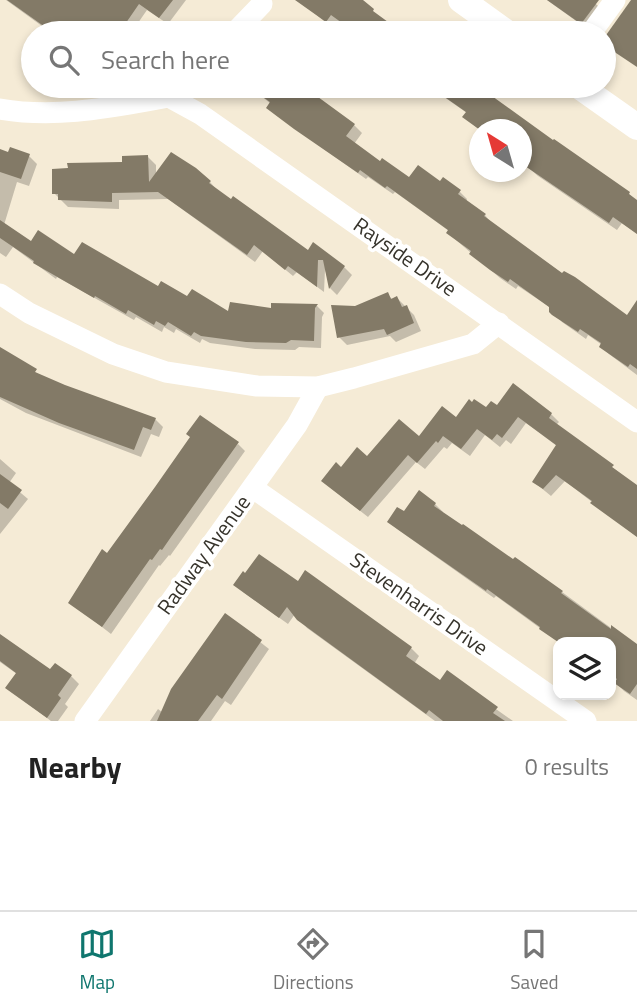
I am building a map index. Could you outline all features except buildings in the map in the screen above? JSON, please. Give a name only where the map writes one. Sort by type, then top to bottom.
[{"type":"main road","points":[[460,0],[490,21]]},
{"type":"main road","points":[[598,98],[635,121]]},
{"type":"street","points":[[599,21],[615,0]]},
{"type":"street","points":[[245,21],[261,4]]},
{"type":"street","points":[[0,109],[23,113],[80,112],[144,98]]},
{"type":"street","name":"Rayside Drive","points":[[180,98],[637,422]]},
{"type":"street","points":[[0,294],[29,313],[113,354],[166,372],[257,386],[318,387],[473,344],[499,323]]},
{"type":"street","name":"Radway Avenue","points":[[85,721],[298,425],[318,387]]},
{"type":"street","name":"Stevenharris Drive","points":[[253,488],[586,721]]}]
